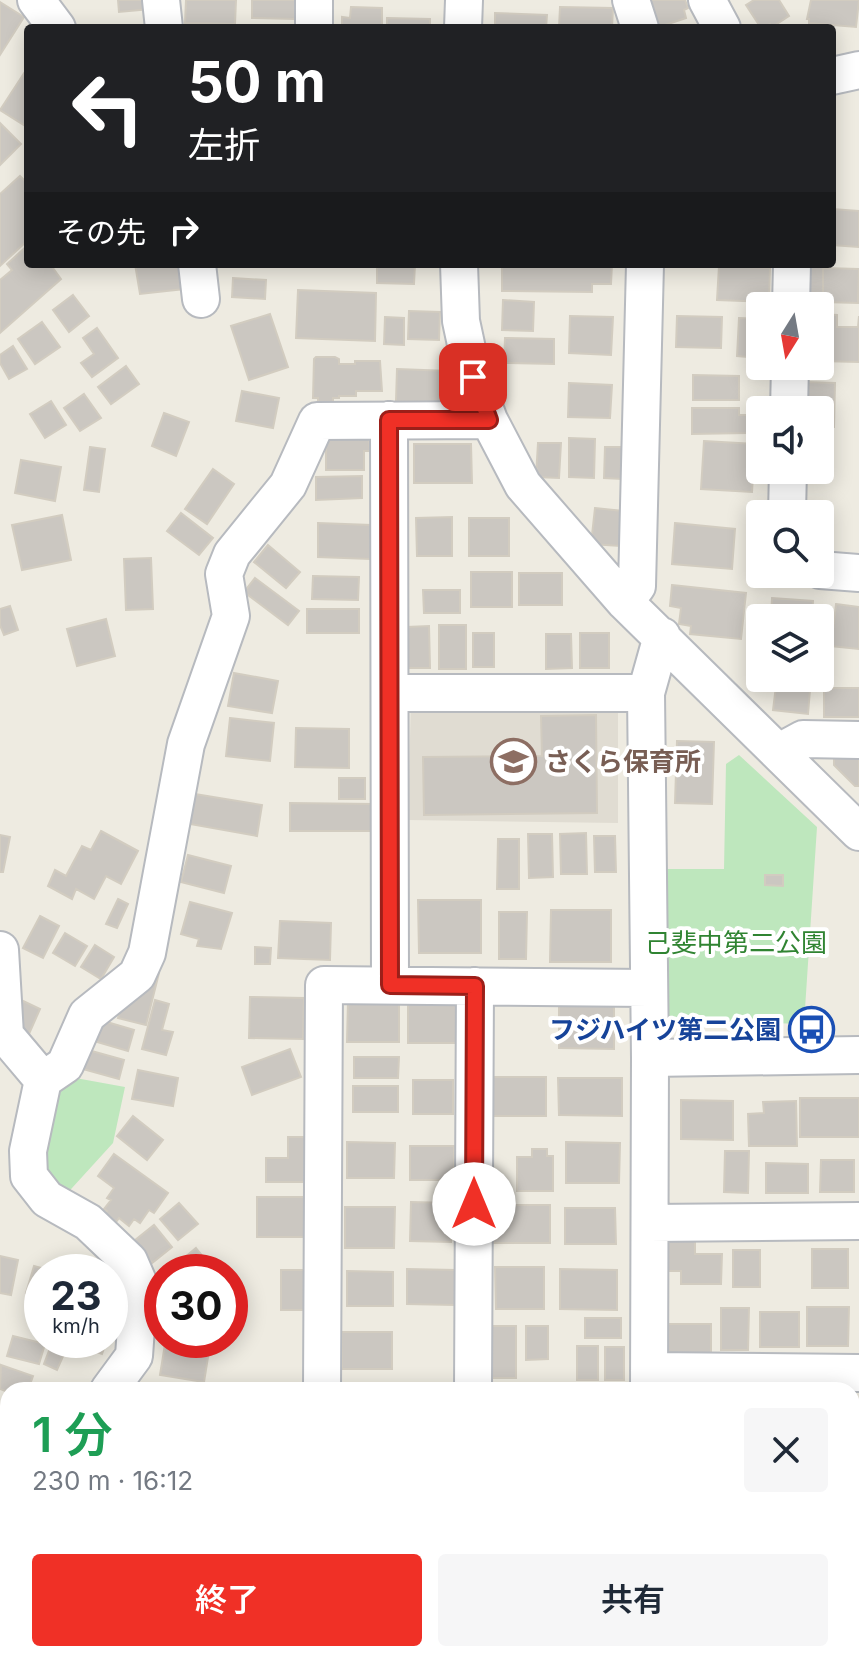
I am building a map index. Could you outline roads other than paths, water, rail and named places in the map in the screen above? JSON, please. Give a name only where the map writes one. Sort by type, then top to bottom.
[{"type":"street","points":[[36,0],[54,24]]},
{"type":"street","points":[[161,0],[164,24]]},
{"type":"street","points":[[314,0],[314,24]]},
{"type":"street","points":[[463,24],[464,0]]},
{"type":"street","points":[[631,0],[639,24]]},
{"type":"street","points":[[707,0],[720,24]]},
{"type":"street","points":[[836,75],[859,70]]},
{"type":"street","points":[[459,268],[461,321],[473,377],[489,420],[523,485],[625,602],[859,832]]},
{"type":"street","points":[[625,602],[637,586],[645,268]]},
{"type":"street","points":[[791,292],[792,268]]},
{"type":"street","points":[[389,420],[390,985]]},
{"type":"street","points":[[115,1382],[134,1356],[139,1284],[129,1261],[88,1222],[47,1199],[29,1176],[28,1151],[43,1080],[65,1065],[87,1015],[137,975],[147,953],[186,744],[231,616],[224,574],[232,554],[288,485],[317,421],[489,420]]},
{"type":"street","points":[[834,571],[859,573]]},
{"type":"street","points":[[662,636],[646,693],[650,1058],[649,1380],[859,1373]]},
{"type":"street","points":[[391,693],[646,693]]},
{"type":"street","points":[[779,752],[803,739],[859,740]]},
{"type":"street","points":[[0,950],[5,1035],[43,1080]]},
{"type":"street","points":[[322,1382],[324,985],[648,988]]},
{"type":"street","points":[[473,1382],[475,986]]},
{"type":"street","points":[[650,1058],[859,1055]]},
{"type":"street","points":[[0,1177],[28,1151]]},
{"type":"street","points":[[650,1223],[859,1221]]},
{"type":"place","name":"さくら保育所","points":[[514,762]]},
{"type":"place","name":"フジハイツ第二公園","points":[[812,1030]]},
{"type":"park label","name":"己斐中第二公園","points":[[736,943]]}]
